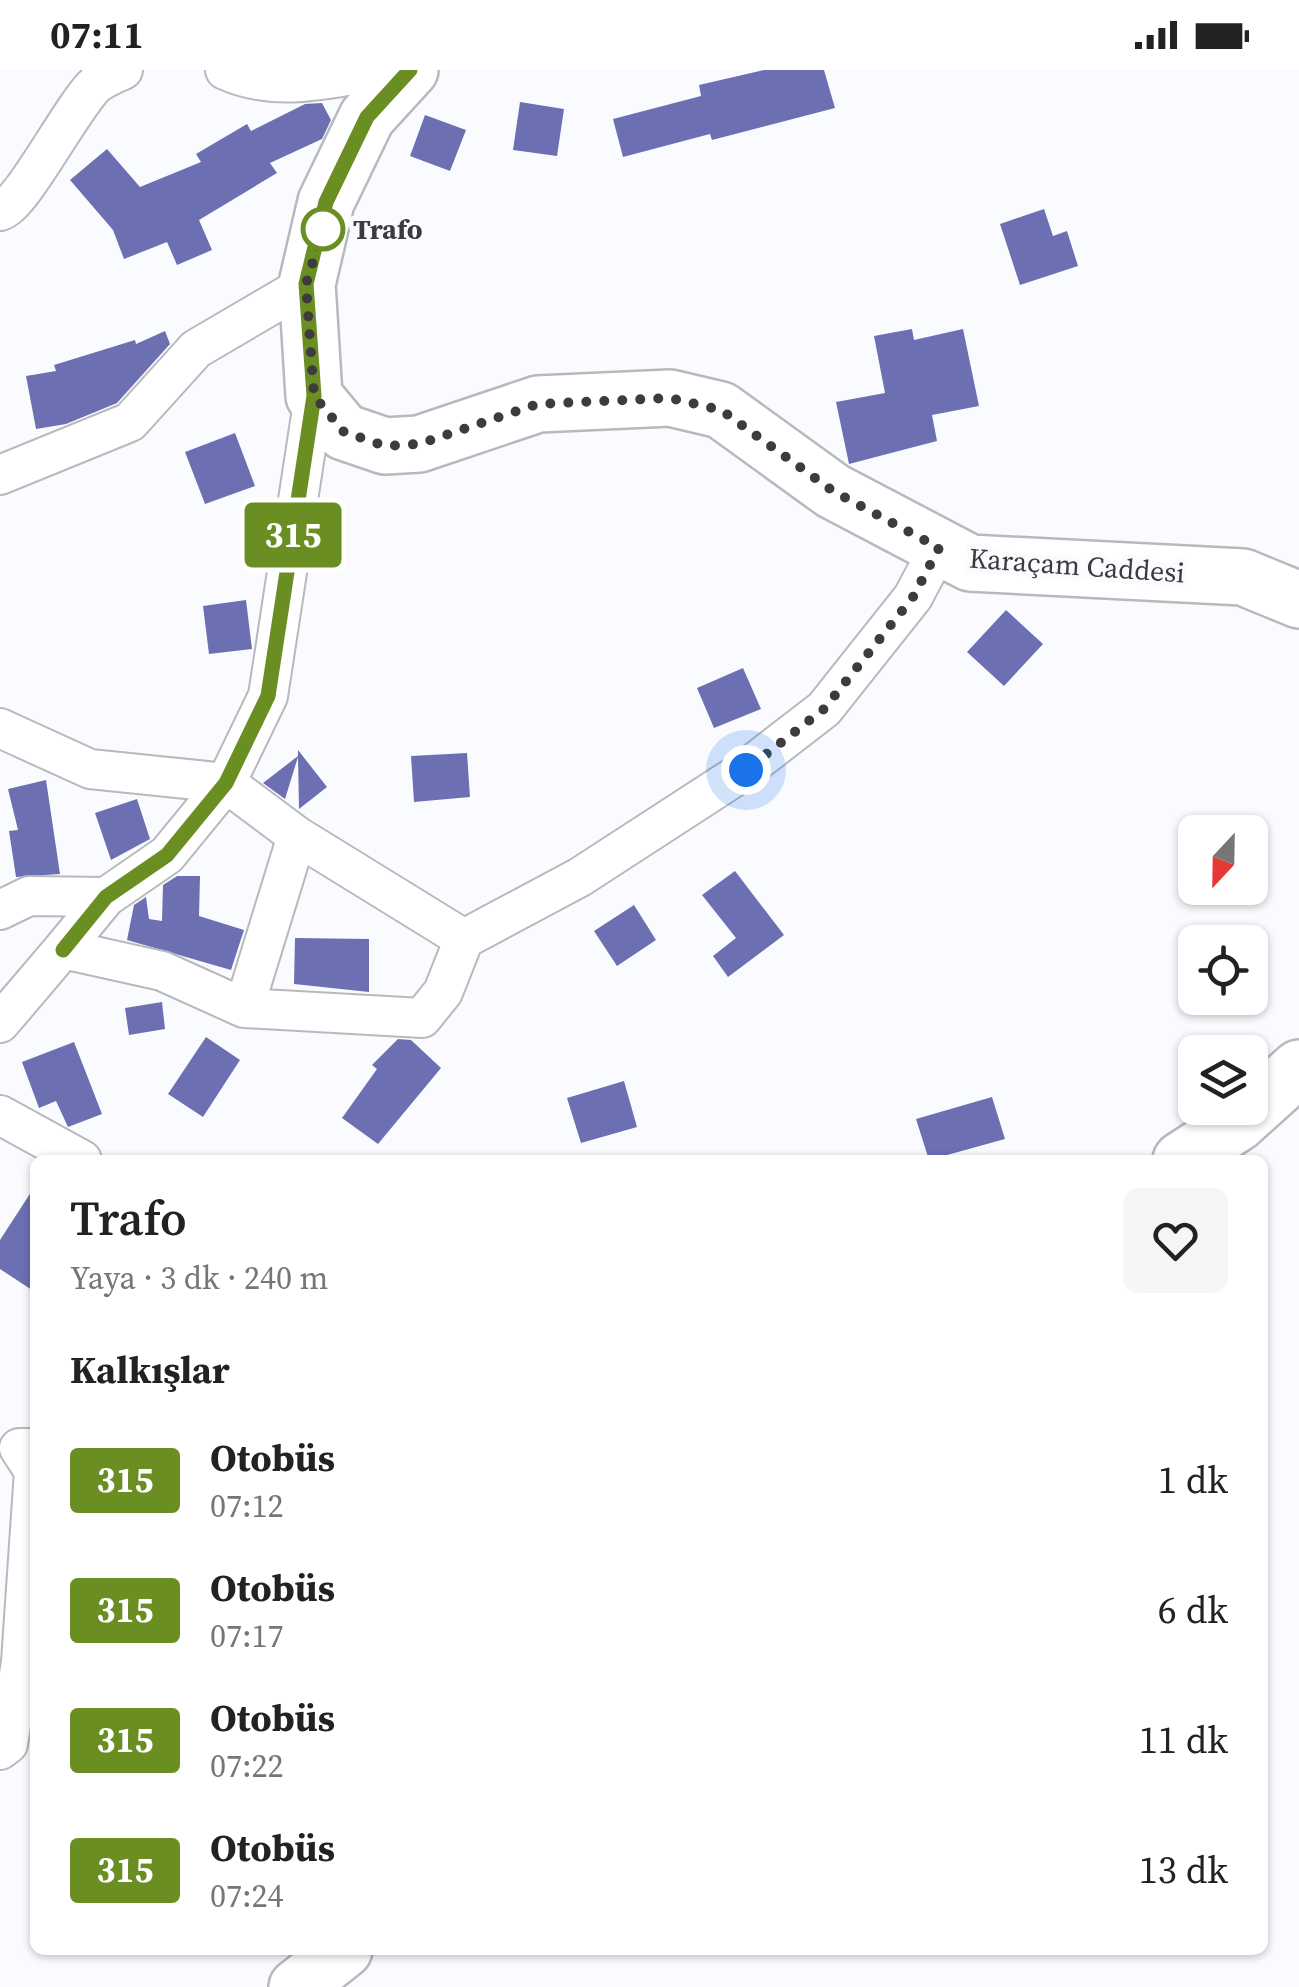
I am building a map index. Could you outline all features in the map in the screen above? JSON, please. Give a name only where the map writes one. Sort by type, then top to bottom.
[{"type":"street","points":[[0,210],[18,202],[40,160],[96,84],[123,70]]},
{"type":"street","points":[[225,70],[248,81],[300,84],[380,70]]},
{"type":"street","points":[[0,1024],[106,897],[167,855],[226,783],[268,696],[314,396],[306,284],[326,202],[367,117],[410,70]]},
{"type":"street","points":[[0,475],[130,422],[196,349],[306,284]]},
{"type":"street","name":"Karaçam Caddesi","points":[[314,396],[344,432],[385,446],[419,444],[538,404],[670,398],[721,410],[833,491],[970,563],[1243,577],[1299,600]]},
{"type":"street","points":[[63,950],[162,972],[244,1008],[422,1018],[443,992],[464,939],[580,877],[746,770],[824,709],[913,597],[939,548]]},
{"type":"street","points":[[0,728],[90,768],[226,783],[298,836],[464,939]]},
{"type":"street","points":[[244,1008],[298,836]]},
{"type":"street","points":[[0,910],[29,896],[106,897]]},
{"type":"street","points":[[1188,1155],[1238,1123],[1299,1068]]},
{"type":"street","points":[[0,1115],[73,1155]]},
{"type":"street","points":[[0,1750],[8,1744],[21,1662],[30,1530]]},
{"type":"street","points":[[297,1987],[338,1955]]},
{"type":"building","points":[[764,70],[824,70],[835,108],[712,140],[710,134],[623,157],[613,119],[701,96],[699,85]]},
{"type":"building","points":[[520,102],[564,109],[557,156],[513,150]]},
{"type":"building","points":[[322,103],[331,120],[322,139],[270,163],[277,173],[199,220],[212,250],[177,265],[167,242],[124,259],[113,230],[70,180],[107,149],[140,187],[201,162],[196,154],[247,124],[251,131],[305,104]]},
{"type":"building","points":[[425,115],[466,130],[450,171],[410,156]]},
{"type":"building","points":[[1044,209],[1053,236],[1067,231],[1078,266],[1020,285],[1000,224]]},
{"type":"building","points":[[912,329],[914,340],[963,329],[979,406],[932,415],[937,441],[849,464],[836,402],[885,393],[874,336]]},
{"type":"building","points":[[165,331],[170,344],[117,403],[66,424],[36,429],[26,376],[56,371],[54,365],[135,340],[136,344]]},
{"type":"building","points":[[235,433],[255,486],[205,504],[185,452]]},
{"type":"building","points":[[246,600],[252,649],[209,654],[203,606]]},
{"type":"building","points":[[1006,610],[1043,644],[1004,686],[967,652]]},
{"type":"building","points":[[743,668],[761,709],[714,728],[697,688]]},
{"type":"building","points":[[298,750],[327,787],[299,809],[298,757],[285,799],[263,783],[298,756]]},
{"type":"building","points":[[467,753],[470,797],[414,802],[411,756]]},
{"type":"building","points":[[46,780],[60,874],[16,877],[9,831],[18,830],[8,789]]},
{"type":"building","points":[[137,799],[150,839],[111,860],[95,813]]},
{"type":"building","points":[[735,871],[784,935],[728,977],[713,956],[736,938],[702,895]]},
{"type":"building","points":[[177,876],[200,876],[199,916],[244,930],[231,970],[127,940],[134,905],[146,897],[149,919],[162,921],[163,885]]},
{"type":"building","points":[[634,905],[656,940],[617,966],[594,931]]},
{"type":"building","points":[[295,938],[369,939],[369,992],[294,984]]},
{"type":"building","points":[[162,1002],[165,1029],[129,1035],[125,1008]]},
{"type":"building","points":[[206,1037],[240,1060],[203,1117],[168,1094]]},
{"type":"building","points":[[398,1039],[411,1040],[441,1068],[378,1144],[342,1118],[377,1069],[372,1065]]},
{"type":"building","points":[[74,1042],[102,1114],[68,1127],[56,1101],[39,1108],[22,1062]]},
{"type":"building","points":[[624,1081],[637,1127],[581,1143],[567,1098]]},
{"type":"building","points":[[992,1097],[1005,1139],[947,1155],[927,1155],[916,1119]]},
{"type":"building","points":[[30,1194],[30,1289],[0,1269],[0,1240]]},
{"type":"bus line","name":"315","points":[[63,950],[106,897],[167,855],[226,783],[268,696],[314,396],[306,284],[323,229],[326,202],[367,117],[410,70]]},
{"type":"place","name":"Trafo","points":[[323,229]]},
{"type":"route","points":[[323,229],[306,284],[314,396],[344,432],[385,446],[419,444],[538,404],[670,398],[721,410],[833,491],[939,548],[913,597],[824,709],[746,770]]}]
